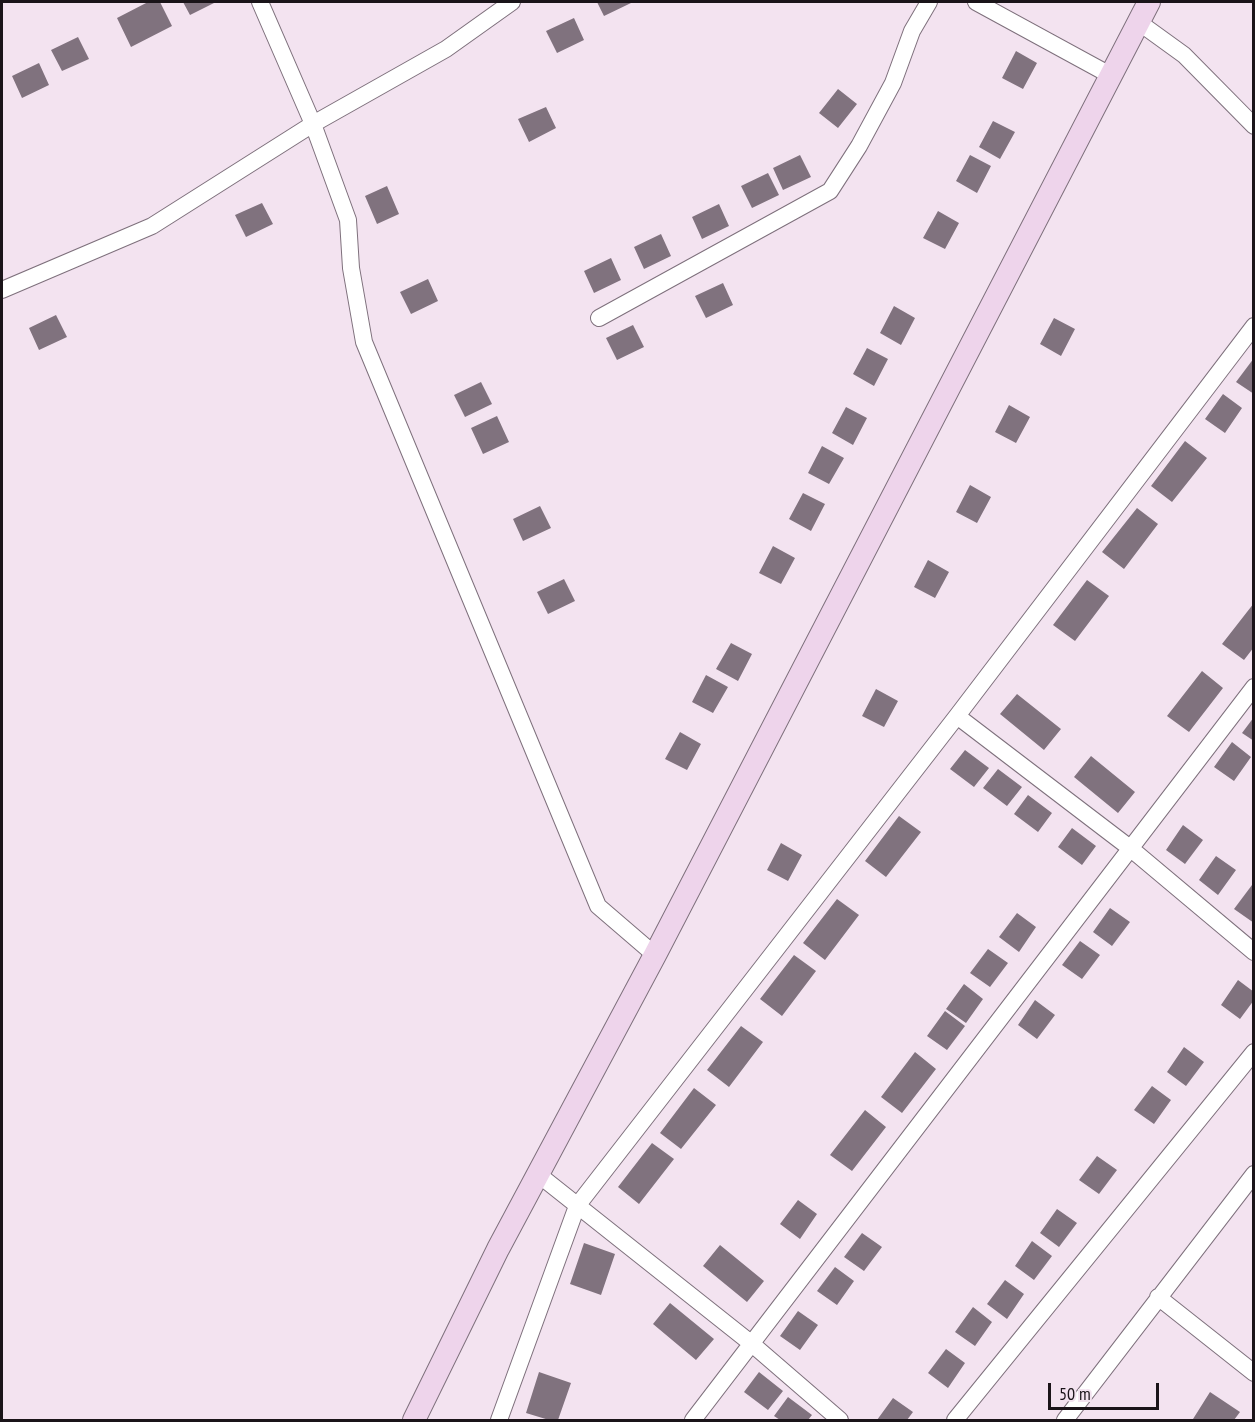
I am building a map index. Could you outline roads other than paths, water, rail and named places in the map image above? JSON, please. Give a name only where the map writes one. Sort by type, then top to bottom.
[{"type":"main road","points":[[414,1420],[498,1250],[655,955],[1137,21],[1149,2]]},
{"type":"street","points":[[260,2],[313,124],[348,220],[351,268],[364,342],[598,906],[655,955]]},
{"type":"street","points":[[2,291],[152,226],[313,124],[446,49],[512,2]]},
{"type":"street","points":[[599,318],[830,191],[859,146],[893,83],[912,31],[929,2]]},
{"type":"street","points":[[976,2],[1110,75]]},
{"type":"street","points":[[1137,21],[1184,55],[1254,126]]},
{"type":"street","points":[[499,1420],[577,1206],[957,716],[1254,326]]},
{"type":"street","points":[[693,1420],[1254,687]]},
{"type":"street","points":[[957,716],[1130,848],[1254,952]]},
{"type":"street","points":[[955,1420],[1254,1052]]},
{"type":"street","points":[[1065,1420],[1254,1174]]},
{"type":"street","points":[[539,1175],[752,1344],[840,1420]]},
{"type":"street","points":[[1158,1297],[1254,1373]]}]
